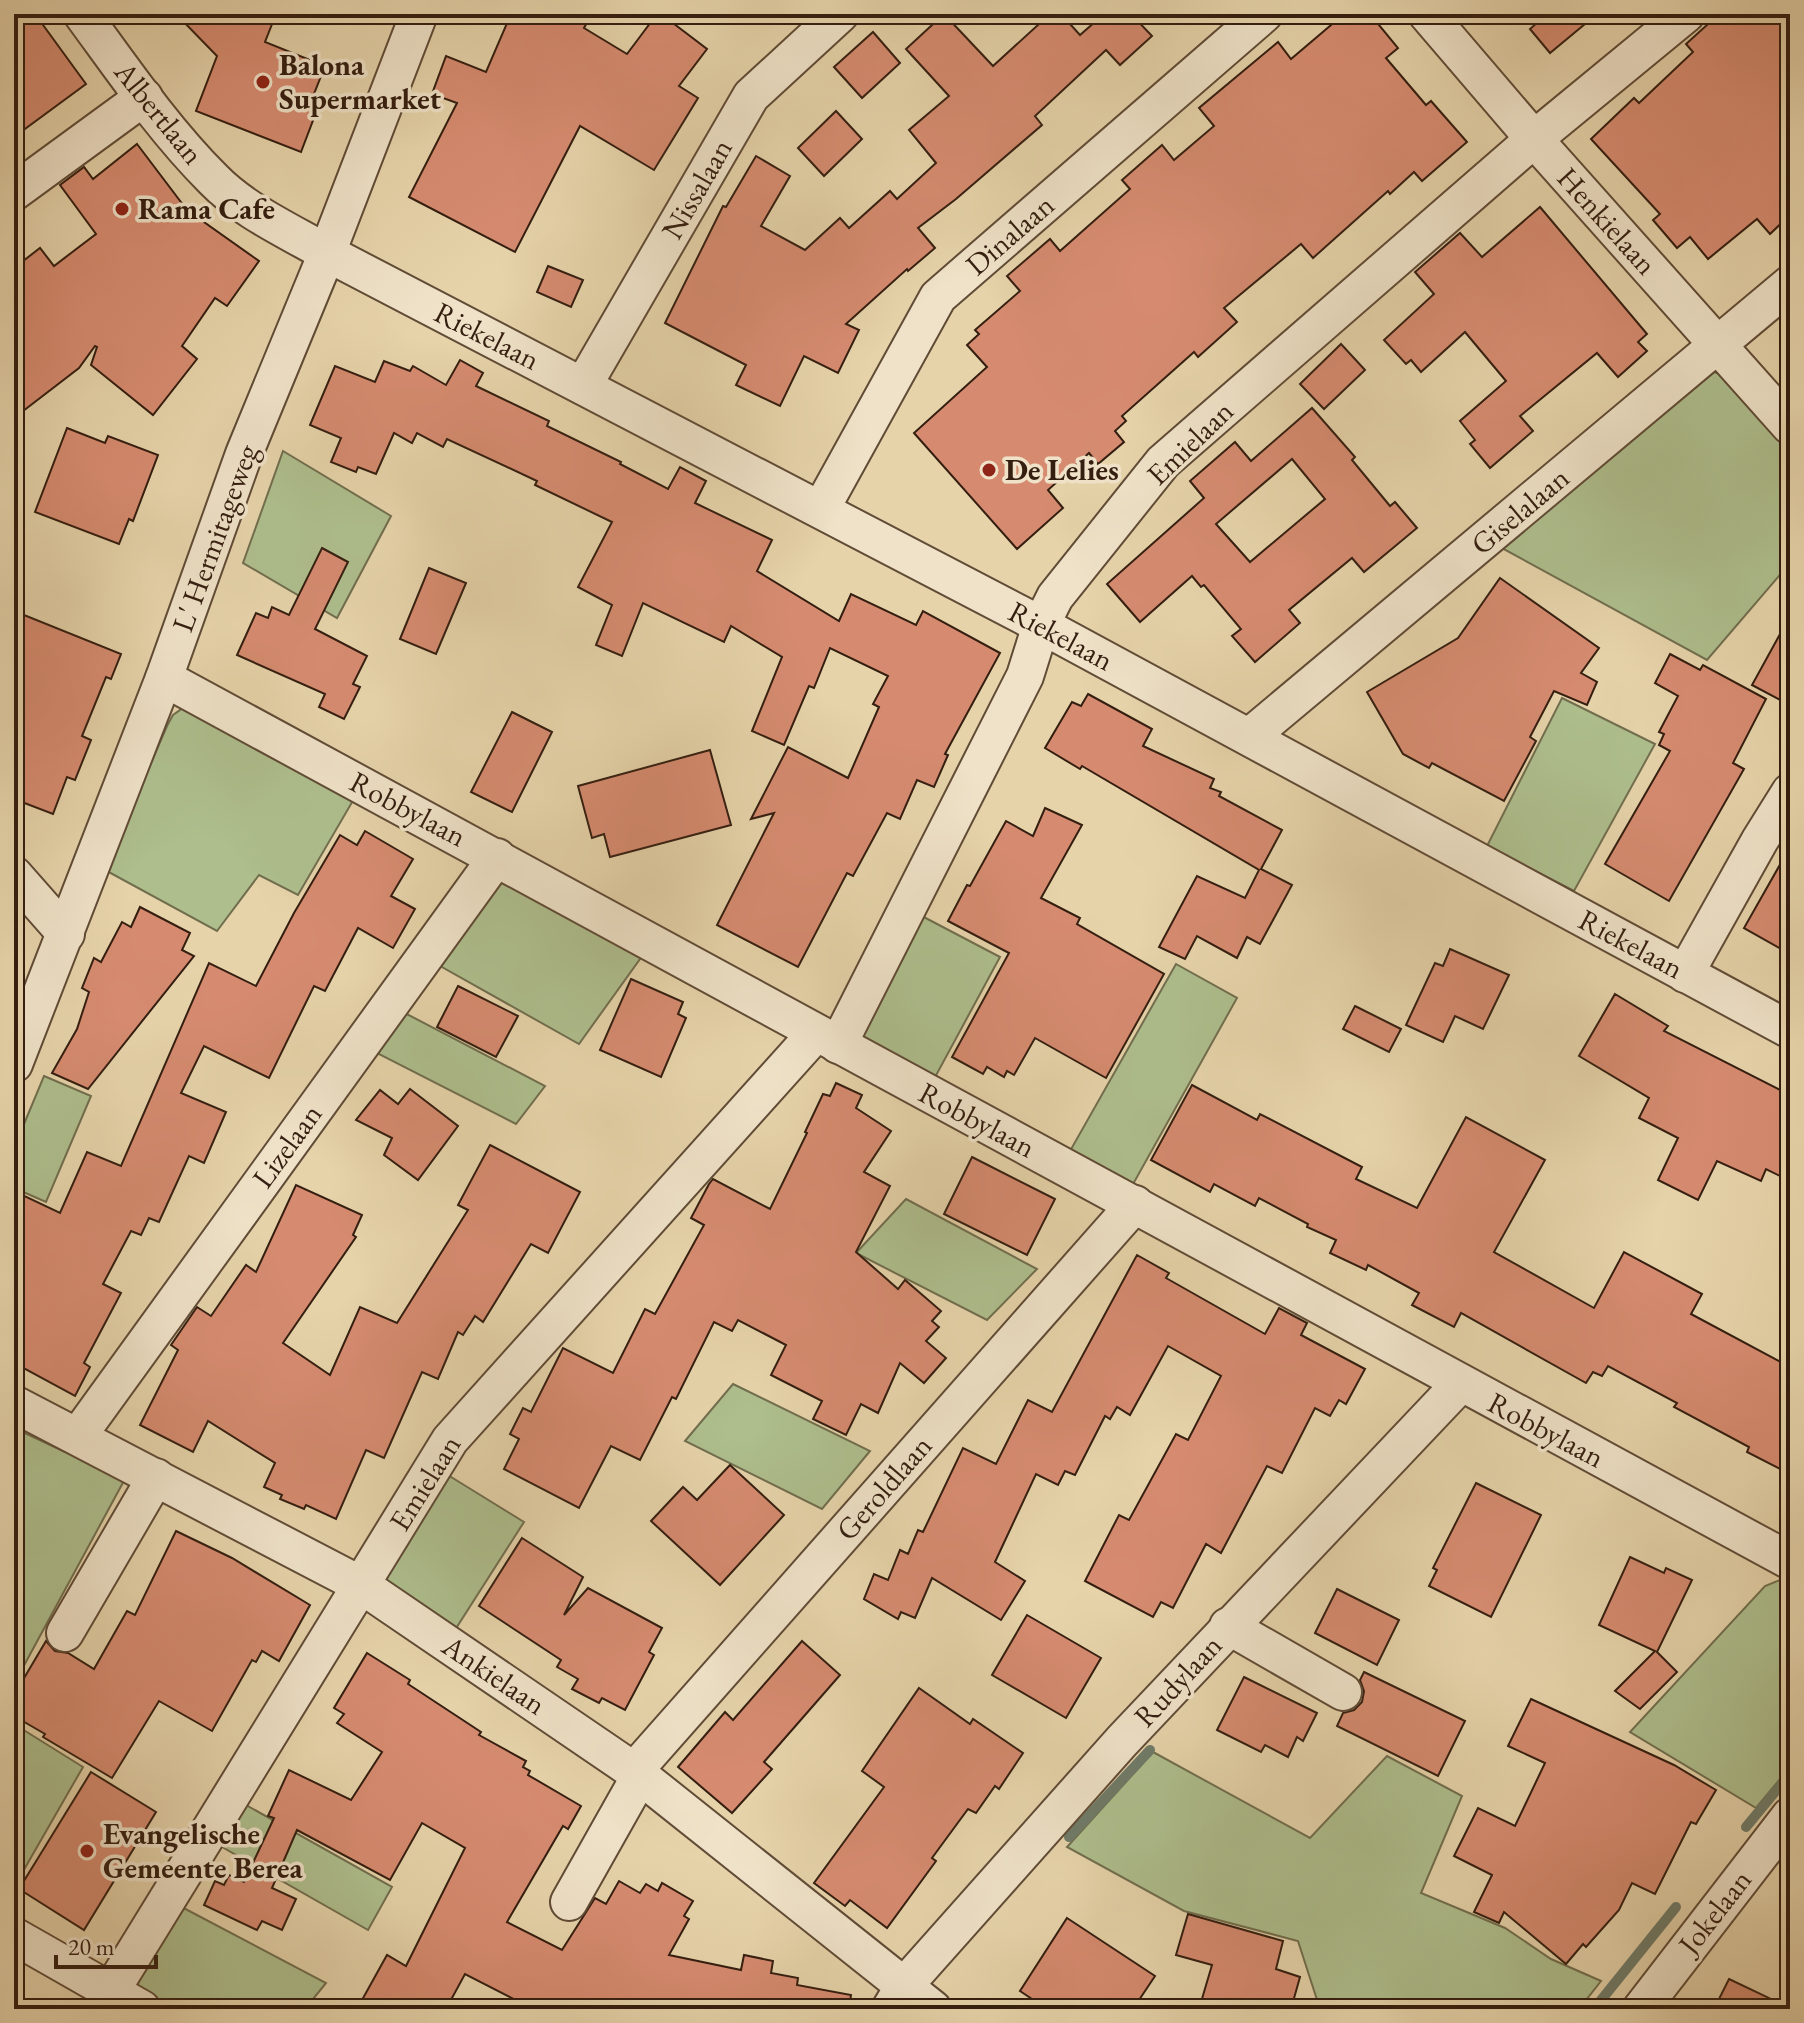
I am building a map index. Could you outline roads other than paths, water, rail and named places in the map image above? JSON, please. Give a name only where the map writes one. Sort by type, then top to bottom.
[{"type":"street","name":"Albertlaan","points":[[82,14],[144,97],[214,181],[260,215],[327,253]]},
{"type":"street","name":"L' Hermitageweg","points":[[14,1064],[164,678],[244,454],[327,253],[419,14]]},
{"type":"street","name":"Nissalaan","points":[[583,386],[751,96],[840,14]]},
{"type":"street","name":"Dinalaan","points":[[821,509],[938,297],[1264,14]]},
{"type":"street","name":"Henkielaan","points":[[1427,14],[1790,426]]},
{"type":"street","name":"Emielaan","points":[[111,1991],[450,1440],[474,1410],[827,1039],[1025,676],[1041,625],[1055,597],[1163,462],[1534,139],[1686,14]]},
{"type":"street","points":[[14,192],[144,97]]},
{"type":"street","name":"Riekelaan","points":[[327,253],[1041,625],[1790,1030]]},
{"type":"street","name":"Giselalaan","points":[[1249,737],[1790,284]]},
{"type":"street","name":"Robbylaan","points":[[164,678],[1790,1561]]},
{"type":"street","points":[[1685,974],[1790,792]]},
{"type":"street","name":"Lizelaan","points":[[78,1436],[497,857]]},
{"type":"street","points":[[14,875],[66,934]]},
{"type":"street","name":"Geroldlaan","points":[[569,1902],[637,1773],[1135,1204]]},
{"type":"street","name":"Rudylaan","points":[[897,1998],[1032,1839],[1228,1626],[1461,1383]]},
{"type":"street","name":"Ankielaan","points":[[14,1404],[361,1585],[637,1773],[897,1998],[933,2009]]},
{"type":"street","points":[[65,1633],[156,1477]]},
{"type":"street","points":[[1228,1626],[1343,1692]]},
{"type":"street","name":"Jokelaan","points":[[1641,2009],[1790,1816]]},
{"type":"street","points":[[14,1936],[142,2009]]},
{"type":"waterway","points":[[1069,1837],[1150,1750]]},
{"type":"waterway","points":[[1746,1827],[1790,1774]]},
{"type":"waterway","points":[[1594,2009],[1676,1907]]},
{"type":"place","name":"Balona Supermarket","points":[[263,82]]},
{"type":"place","name":"Rama Cafe","points":[[122,209]]},
{"type":"place","name":"De Lelies","points":[[989,470]]},
{"type":"place","name":"Evangelische Gemeente Berea","points":[[87,1851]]}]
